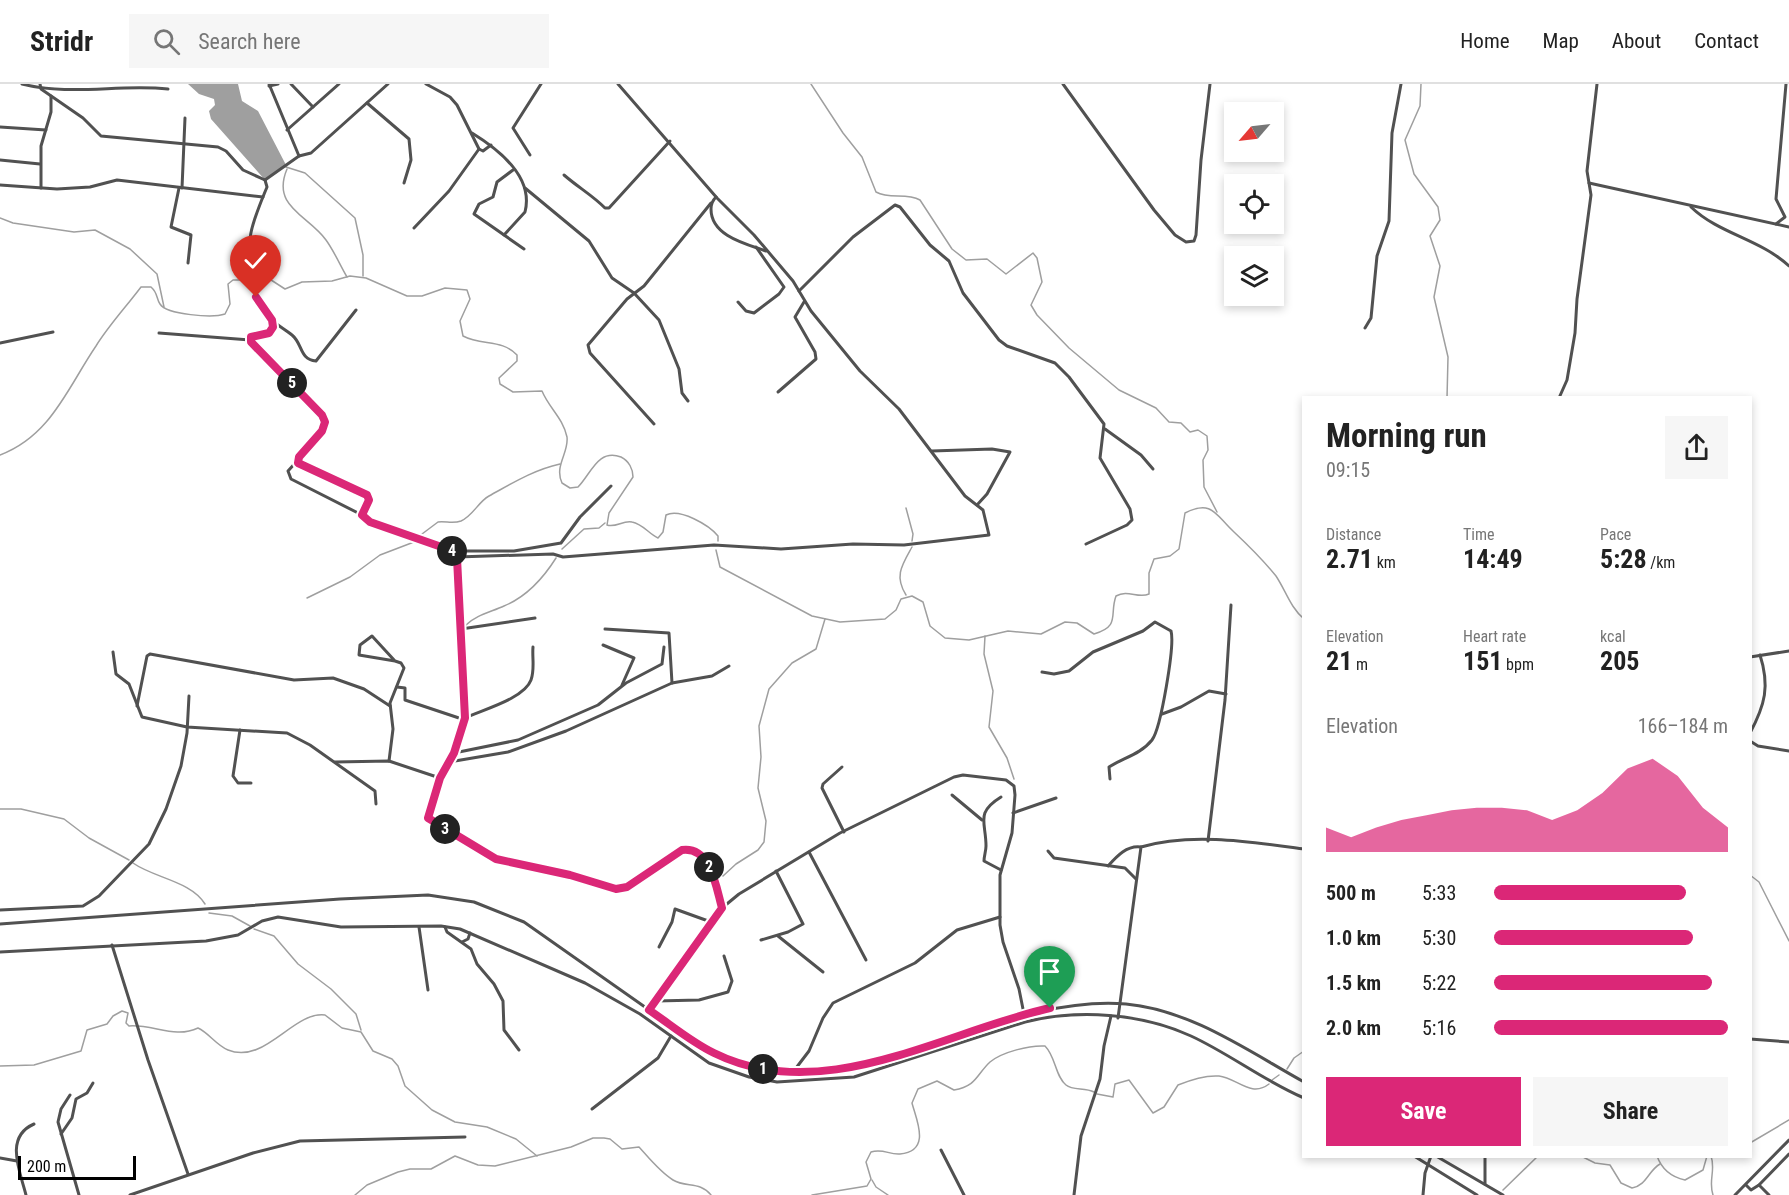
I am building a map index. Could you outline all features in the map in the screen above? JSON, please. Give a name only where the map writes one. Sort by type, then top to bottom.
[{"type":"street","points":[[22,84],[41,89],[100,90],[141,86],[168,89]]},
{"type":"street","points":[[40,84],[41,89],[83,118],[101,136],[222,149],[243,170],[265,180],[267,187],[250,228],[248,262],[256,297],[272,320],[295,337],[305,357],[316,361],[356,310]]},
{"type":"street","points":[[278,84],[269,85],[286,130],[297,147],[299,156]]},
{"type":"street","points":[[291,84],[313,107]]},
{"type":"street","points":[[286,130],[339,84]]},
{"type":"street","points":[[265,180],[299,156],[311,153],[388,84]]},
{"type":"street","points":[[426,84],[450,97],[457,105],[479,149]]},
{"type":"street","points":[[530,155],[513,128],[541,84]]},
{"type":"street","points":[[457,557],[554,554],[562,556],[714,545],[781,549],[853,544],[918,544],[989,535],[985,513],[965,496],[945,473],[932,451],[899,409],[855,366],[804,302],[800,291],[618,84]]},
{"type":"street","points":[[1064,84],[1154,210],[1175,235],[1186,242],[1194,241],[1196,235],[1201,160],[1210,84]]},
{"type":"street","points":[[1365,328],[1371,318],[1377,256],[1389,221],[1392,133],[1401,84]]},
{"type":"street","points":[[1560,396],[1567,380],[1575,333],[1577,298],[1591,195],[1587,165],[1597,84]]},
{"type":"street","points":[[1776,224],[1785,217],[1776,199],[1786,84]]},
{"type":"street","points":[[41,188],[40,164],[51,112],[51,96]]},
{"type":"street","points":[[366,103],[409,139],[411,160],[404,183]]},
{"type":"street","points":[[185,118],[185,144],[180,188],[171,227],[191,235],[188,263]]},
{"type":"street","points":[[0,127],[46,130]]},
{"type":"street","points":[[470,131],[491,145],[514,169],[525,188],[588,242],[612,278],[634,293],[662,324],[679,369],[682,393],[688,401]]},
{"type":"street","points":[[564,175],[583,192],[593,194],[605,208],[609,208],[670,141]]},
{"type":"street","points":[[479,149],[483,151],[491,145]]},
{"type":"street","points":[[414,228],[449,191],[479,149]]},
{"type":"street","points":[[0,160],[40,164]]},
{"type":"street","points":[[514,169],[501,178],[493,197],[479,204],[474,213],[524,249]]},
{"type":"street","points":[[0,185],[83,188],[117,180],[263,197]]},
{"type":"street","points":[[1589,183],[1789,227]]},
{"type":"street","points":[[504,235],[525,212],[525,188]]},
{"type":"street","points":[[654,424],[588,348],[594,337],[634,293],[644,286],[715,196],[717,198]]},
{"type":"street","points":[[711,203],[711,215],[717,226],[732,238],[766,251]]},
{"type":"street","points":[[800,291],[860,231],[877,216],[897,204],[930,245],[949,261],[963,292],[999,340],[1007,346],[1055,363],[1075,384],[1102,421],[1105,429],[1100,458],[1130,509],[1132,520],[1127,525],[1086,544]]},
{"type":"street","points":[[1690,206],[1708,220],[1756,242],[1789,266]]},
{"type":"street","points":[[738,302],[746,311],[754,313],[779,294],[784,287],[756,247]]},
{"type":"street","points":[[778,392],[816,359],[815,352],[795,317],[804,302]]},
{"type":"street","points":[[250,340],[254,335],[269,333],[273,327],[272,320]]},
{"type":"street","points":[[0,343],[53,332]]},
{"type":"street","points":[[159,333],[250,340],[324,419],[322,431],[288,471],[291,479],[362,515],[370,522],[410,538],[453,551],[514,551],[561,543],[580,517],[611,486]]},
{"type":"street","points":[[1105,429],[1141,455],[1153,469]]},
{"type":"street","points":[[932,451],[992,449],[1010,452],[985,498],[977,505]]},
{"type":"street","points":[[298,460],[301,465],[367,495],[369,500],[362,515]]},
{"type":"street","points":[[453,551],[457,557],[465,719],[454,753],[440,778],[428,818],[488,856],[622,889],[673,854],[690,849],[696,851],[706,862],[722,908]]},
{"type":"street","points":[[1208,841],[1226,694],[1231,605]]},
{"type":"street","points":[[461,629],[535,618]]},
{"type":"street","points":[[1042,672],[1060,674],[1076,667],[1094,652],[1143,631],[1151,623],[1158,623],[1171,631],[1162,714],[1154,738],[1141,751],[1109,767],[1110,779]]},
{"type":"street","points":[[605,629],[669,633],[672,683]]},
{"type":"street","points":[[389,761],[393,729],[390,706],[404,668],[401,663],[395,661],[359,655],[360,645],[368,636],[372,636],[395,661]]},
{"type":"street","points":[[603,645],[634,658],[622,686]]},
{"type":"street","points":[[397,687],[405,688],[405,700],[465,719],[486,711],[526,688],[533,669],[533,647]]},
{"type":"street","points":[[454,753],[518,740],[598,705],[622,686],[662,664],[664,647]]},
{"type":"street","points":[[1752,657],[1789,651]]},
{"type":"street","points":[[113,652],[116,674],[129,684],[141,716],[148,720],[188,728],[287,733],[310,745],[375,791],[376,804]]},
{"type":"street","points":[[136,707],[144,669],[150,654],[294,680],[333,678],[364,689],[390,706]]},
{"type":"street","points":[[1752,729],[1762,711],[1764,699],[1765,674],[1760,655]]},
{"type":"street","points":[[449,762],[508,752],[566,731],[672,683],[712,676],[729,666]]},
{"type":"street","points":[[1162,714],[1181,707],[1209,691],[1226,694]]},
{"type":"street","points":[[0,910],[83,906],[99,896],[149,844],[156,832],[181,766],[188,728],[189,696]]},
{"type":"street","points":[[240,730],[233,776],[238,783],[251,783]]},
{"type":"street","points":[[1752,742],[1758,746],[1789,750]]},
{"type":"street","points":[[333,763],[389,761],[440,778]]},
{"type":"street","points":[[842,767],[823,784],[822,788],[844,831]]},
{"type":"street","points":[[649,1010],[711,922],[722,908],[739,894],[844,831],[963,775],[1009,780],[1015,790],[1012,833],[1001,870],[1000,917],[1003,942],[1017,982],[1024,1014]]},
{"type":"street","points":[[952,795],[982,820]]},
{"type":"street","points":[[1000,797],[990,804],[982,820],[986,843],[984,861],[1001,870]]},
{"type":"street","points":[[1013,813],[1056,798]]},
{"type":"street","points":[[1108,866],[1120,853],[1135,846],[1183,841],[1302,849]]},
{"type":"street","points":[[1118,1017],[1141,847]]},
{"type":"street","points":[[1048,851],[1054,858],[1125,868],[1136,879]]},
{"type":"street","points":[[809,852],[866,960]]},
{"type":"street","points":[[761,940],[801,927],[803,922],[776,872]]},
{"type":"street","points":[[0,924],[340,899],[445,896],[484,905],[524,922],[649,1010],[721,1057],[757,1068],[793,1072],[835,1070],[874,1061],[1024,1014],[1065,1005],[1120,1004],[1164,1012],[1201,1025],[1302,1081]]},
{"type":"street","points":[[659,947],[672,922],[675,909],[711,922]]},
{"type":"street","points":[[0,952],[214,940],[238,934],[266,919],[278,917],[341,927],[445,926],[470,932],[585,983],[672,1035],[717,1067],[749,1077],[793,1083],[854,1077],[962,1040],[1051,1016],[1111,1016],[1156,1024],[1192,1037],[1302,1097]]},
{"type":"street","points":[[793,1072],[809,1051],[823,1018],[833,1002],[915,963],[957,930],[1000,917]]},
{"type":"street","points":[[418,926],[428,990]]},
{"type":"street","points":[[445,926],[447,932],[471,949],[477,964],[501,997],[504,1030],[519,1050]]},
{"type":"street","points":[[462,942],[468,939],[470,932]]},
{"type":"street","points":[[777,936],[824,972]]},
{"type":"street","points":[[112,945],[148,1060],[188,1174]]},
{"type":"street","points":[[656,1002],[699,1000],[728,992],[732,981],[724,956]]},
{"type":"street","points":[[1074,1195],[1081,1136],[1100,1079],[1111,1016]]},
{"type":"street","points":[[592,1109],[658,1058],[672,1035]]},
{"type":"street","points":[[1752,1039],[1789,1042]]},
{"type":"street","points":[[61,1136],[71,1119],[76,1099],[87,1094],[93,1083]]},
{"type":"street","points":[[70,1095],[58,1114],[61,1136],[79,1195]]},
{"type":"street","points":[[26,1195],[17,1161],[16,1140],[22,1132],[34,1124]]},
{"type":"street","points":[[130,1195],[188,1174],[300,1141],[465,1137]]},
{"type":"street","points":[[1735,1195],[1789,1140]]},
{"type":"street","points":[[941,1150],[964,1195]]},
{"type":"street","points":[[1750,1195],[1751,1190],[1760,1185],[1789,1154]]},
{"type":"street","points":[[0,1158],[17,1161]]},
{"type":"street","points":[[1418,1158],[1477,1195]]},
{"type":"street","points":[[1423,1195],[1427,1163],[1430,1158]]},
{"type":"street","points":[[1439,1158],[1503,1195]]},
{"type":"street","points":[[1485,1158],[1485,1185]]},
{"type":"street","points":[[1746,1185],[1751,1190]]},
{"type":"street","points":[[1760,1185],[1769,1195]]},
{"type":"shaded area","points":[[188,84],[238,84],[242,101],[258,111],[286,165],[265,180],[211,119],[209,111],[215,105],[214,99],[199,94]]},
{"type":"waterway","points":[[811,84],[843,133],[862,157],[876,192],[887,196],[909,196],[920,200],[952,249],[966,260],[987,259],[1006,274],[1033,253],[1037,258],[1042,282],[1031,305],[1037,315],[1069,348],[1119,390],[1156,408],[1169,422],[1181,423],[1190,432],[1198,430],[1207,436],[1208,450],[1203,460],[1204,487],[1217,512]]},
{"type":"waterway","points":[[1421,84],[1420,106],[1405,140],[1414,174],[1438,207],[1440,220],[1430,236],[1440,266],[1434,297],[1448,357],[1447,396]]},
{"type":"waterway","points":[[286,167],[305,173],[355,218],[363,255],[363,276]]},
{"type":"waterway","points":[[287,169],[283,182],[288,202],[319,231],[347,277]]},
{"type":"waterway","points":[[0,218],[13,223],[74,232],[95,230],[130,249],[157,274],[164,307]]},
{"type":"waterway","points":[[254,279],[268,278],[285,289],[302,282],[332,281],[350,276],[366,278],[407,296],[422,296],[445,288],[467,290],[470,299],[460,321],[463,336],[505,347],[517,355],[517,361],[499,378],[500,384],[513,392],[542,391],[565,430],[567,443],[560,471],[562,483],[570,488],[578,487],[601,459],[613,455],[621,457],[630,466],[633,477],[609,513],[607,525],[632,522],[658,538],[663,532],[666,515],[679,514],[708,527],[718,536],[718,541]]},
{"type":"waterway","points":[[0,455],[18,447],[33,436],[57,409],[101,338],[141,287],[151,287],[160,304],[171,311],[191,315],[219,315],[225,314],[230,304],[228,284],[233,280],[248,280]]},
{"type":"waterway","points":[[418,537],[438,522],[461,521],[489,496],[531,474],[560,464]]},
{"type":"waterway","points":[[906,508],[913,534],[912,541]]},
{"type":"waterway","points":[[716,550],[720,567],[812,616],[840,622],[885,619],[896,610],[901,599],[912,596],[923,602],[930,626],[945,638],[969,640],[1008,631],[1041,634],[1065,622],[1077,623],[1094,634],[1102,631],[1111,623],[1116,596],[1125,593],[1149,594],[1149,573],[1154,559],[1170,556],[1179,549],[1185,513],[1202,508],[1218,515],[1261,559],[1276,576],[1302,617]]},
{"type":"waterway","points":[[562,549],[584,529],[599,528],[605,523]]},
{"type":"waterway","points":[[307,598],[350,577],[380,555],[414,542]]},
{"type":"waterway","points":[[906,595],[900,582],[900,576],[912,547]]},
{"type":"waterway","points":[[466,625],[527,592],[556,558]]},
{"type":"waterway","points":[[723,876],[736,864],[758,850],[764,842],[766,821],[758,788],[761,757],[759,726],[769,689],[792,663],[816,649],[825,619]]},
{"type":"waterway","points":[[985,636],[984,654],[993,691],[989,727],[1007,758],[1014,779]]},
{"type":"waterway","points":[[0,809],[21,809],[64,819],[89,838],[129,860]]},
{"type":"waterway","points":[[133,863],[191,890],[205,904]]},
{"type":"waterway","points":[[1752,877],[1759,882],[1789,941]]},
{"type":"waterway","points":[[209,913],[232,916],[250,926]]},
{"type":"waterway","points":[[254,929],[274,936],[298,964],[331,989],[356,1014],[361,1030]]},
{"type":"waterway","points":[[0,1066],[34,1065],[81,1051],[87,1030],[107,1024],[113,1016],[122,1011],[128,1013],[126,1023],[129,1026],[172,1032],[198,1028],[224,1048],[241,1053],[267,1044],[313,1016],[325,1015],[342,1028],[361,1032],[373,1051],[392,1059],[398,1066],[405,1086],[432,1110],[455,1122],[487,1127],[516,1139],[537,1156]]},
{"type":"waterway","points":[[812,1195],[867,1186],[871,1179],[866,1162],[871,1152],[900,1154],[910,1152],[916,1147],[920,1133],[912,1103],[918,1089],[937,1081],[954,1090],[967,1086],[990,1062],[1009,1052],[1045,1046],[1066,1085],[1094,1092]]},
{"type":"waterway","points":[[1287,1069],[1294,1058],[1302,1052]]},
{"type":"waterway","points":[[1272,1080],[1279,1075]]},
{"type":"waterway","points":[[1097,1094],[1113,1097],[1115,1084],[1129,1080],[1153,1113],[1164,1107],[1178,1085],[1198,1078],[1226,1077],[1256,1089],[1269,1084]]},
{"type":"waterway","points":[[1752,1142],[1789,1120]]},
{"type":"waterway","points":[[355,1195],[367,1185],[398,1172],[410,1169],[431,1169],[455,1156],[478,1165],[495,1166],[571,1147],[593,1138],[610,1139],[622,1149],[639,1147],[659,1169],[673,1180],[698,1186],[711,1195]]},
{"type":"waterway","points":[[1503,1190],[1536,1158]]},
{"type":"waterway","points":[[1585,1158],[1595,1163],[1610,1165],[1621,1183],[1632,1188],[1641,1184],[1660,1164]]},
{"type":"waterway","points":[[1658,1158],[1668,1172],[1685,1180],[1703,1170],[1706,1158]]},
{"type":"waterway","points":[[1711,1158],[1713,1195]]},
{"type":"waterway","points":[[872,1180],[876,1187],[888,1195]]},
{"type":"route","points":[[256,297],[272,320],[273,327],[269,333],[251,337],[251,342],[264,352],[322,415],[325,422],[322,431],[299,457],[298,463],[367,495],[369,500],[362,515],[370,522],[456,554],[465,718],[454,753],[440,778],[428,818],[488,856],[504,862],[570,875],[616,889],[627,887],[673,854],[682,850],[696,851],[710,869],[722,908],[649,1010],[706,1049],[742,1064],[770,1071],[799,1073],[835,1070],[874,1061],[1030,1012],[1050,1008]]}]
